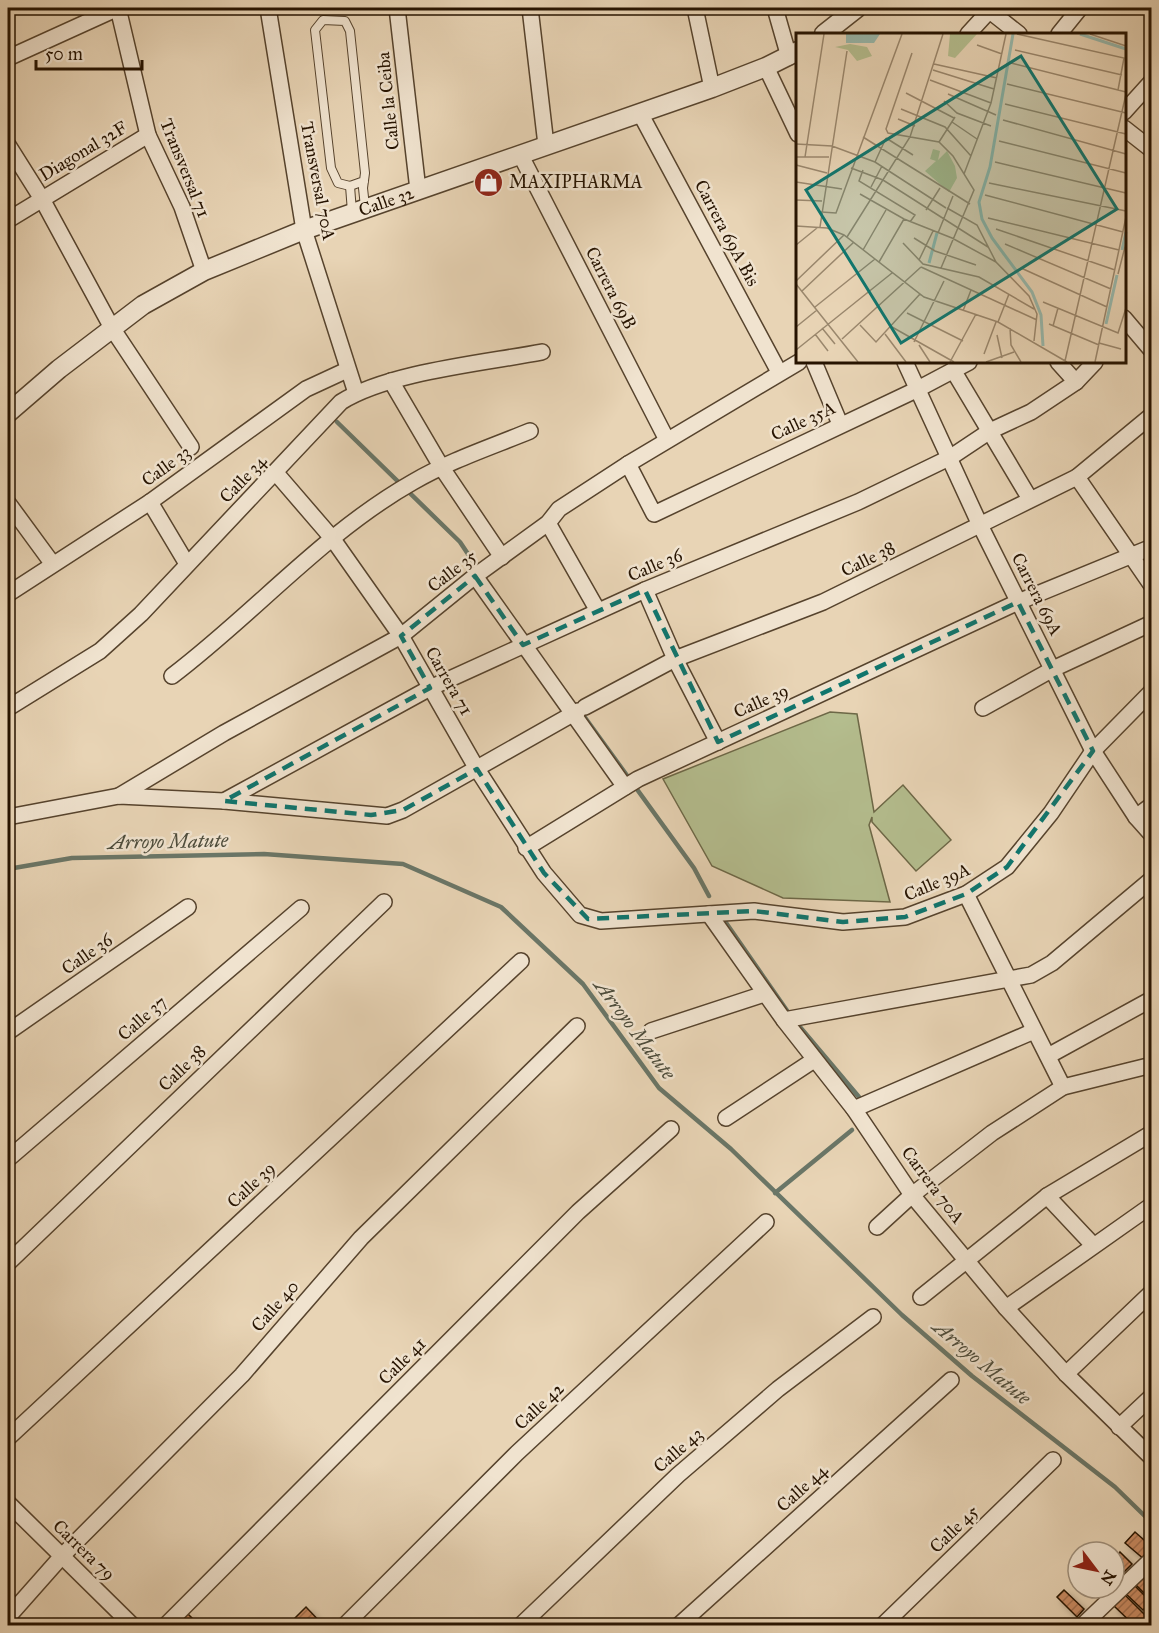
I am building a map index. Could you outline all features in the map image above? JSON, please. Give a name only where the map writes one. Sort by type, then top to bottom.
[{"type":"street","points":[[8,58],[118,8]]},
{"type":"street","name":"Transversal 71","points":[[118,8],[148,135],[182,207],[204,271]]},
{"type":"street","name":"Transversal 70A","points":[[268,8],[304,230],[356,393]]},
{"type":"street","name":"Calle la Ceiba","points":[[397,8],[418,190]]},
{"type":"street","points":[[530,8],[546,146]]},
{"type":"street","points":[[695,8],[712,88]]},
{"type":"street","points":[[775,8],[793,54]]},
{"type":"street","points":[[825,33],[857,8]]},
{"type":"street","points":[[1060,33],[1080,8]]},
{"type":"street","points":[[969,33],[988,9],[1018,33]]},
{"type":"street","name":"Calle 32","points":[[8,413],[143,305],[204,271],[304,230],[712,88],[793,54]]},
{"type":"street","points":[[766,67],[796,130]]},
{"type":"street","points":[[1126,111],[1152,81]]},
{"type":"street","name":"Carrera 69A Bis","points":[[640,113],[779,372]]},
{"type":"street","points":[[1126,129],[1152,150]]},
{"type":"street","name":"Diagonal 32F","points":[[8,220],[148,135]]},
{"type":"street","points":[[8,146],[42,199],[112,328],[190,447]]},
{"type":"street","name":"Carrera 69B","points":[[520,154],[667,440]]},
{"type":"street","points":[[1126,324],[1152,351]]},
{"type":"street","name":"Calle 34","points":[[8,708],[100,651],[141,614],[326,417],[356,393],[391,381],[542,352]]},
{"type":"street","name":"Calle 35","points":[[119,796],[224,733],[401,636],[479,573],[548,523],[560,509],[628,464],[797,363]]},
{"type":"street","points":[[814,363],[840,424]]},
{"type":"street","name":"Carrera 69A","points":[[905,363],[1017,602],[1094,751],[1136,817],[1152,835]]},
{"type":"street","name":"Calle 35A","points":[[628,464],[654,514],[918,389],[967,363]]},
{"type":"street","points":[[1059,363],[1076,382]]},
{"type":"street","name":"Calle 36","points":[[224,801],[430,688],[645,590],[858,502],[951,457],[990,431],[1031,412],[1076,382],[1094,363]]},
{"type":"street","name":"Calle 33","points":[[8,594],[150,502],[306,389],[347,370]]},
{"type":"street","points":[[953,370],[1030,499]]},
{"type":"street","points":[[391,381],[442,468],[502,556]]},
{"type":"street","name":"Calle 38","points":[[224,801],[387,816],[404,810],[579,710],[675,659],[824,602],[1077,477],[1152,415]]},
{"type":"street","points":[[172,676],[207,650],[332,538],[408,485],[530,431]]},
{"type":"street","name":"Carrera 71","points":[[276,472],[332,538],[401,636],[477,769],[526,848],[580,915]]},
{"type":"street","points":[[1077,477],[1152,586]]},
{"type":"street","points":[[8,502],[52,564]]},
{"type":"street","points":[[150,502],[187,564]]},
{"type":"street","points":[[548,523],[598,611]]},
{"type":"street","name":"Calle 39","points":[[526,848],[630,784],[717,742],[1017,602],[1133,557],[1152,547]]},
{"type":"street","points":[[479,573],[630,784]]},
{"type":"street","points":[[645,590],[675,659],[717,742]]},
{"type":"street","points":[[983,708],[1053,669],[1152,623]]},
{"type":"street","name":"Calle 39A","points":[[580,915],[601,921],[754,911],[843,922],[905,917],[966,894],[1007,867],[1052,813],[1094,751],[1152,691]]},
{"type":"street","points":[[8,817],[119,796],[224,801]]},
{"type":"street","points":[[1136,817],[1152,805]]},
{"type":"street","points":[[784,1020],[1031,975],[1052,963],[1152,879]]},
{"type":"street","points":[[966,894],[1063,1087]]},
{"type":"street","name":"Calle 38","points":[[8,1263],[384,902]]},
{"type":"street","name":"Calle 36","points":[[8,1032],[188,907]]},
{"type":"street","name":"Calle 37","points":[[8,1159],[301,908]]},
{"type":"street","name":"Carrera 70A","points":[[709,914],[764,994],[854,1109],[912,1195],[1006,1308],[1066,1374],[1152,1458]]},
{"type":"street","name":"Calle 39","points":[[8,1438],[521,961]]},
{"type":"street","points":[[651,1031],[764,994]]},
{"type":"street","points":[[1048,1056],[1152,999]]},
{"type":"street","name":"Calle 40","points":[[8,1617],[62,1556],[242,1374],[361,1238],[577,1026]]},
{"type":"street","points":[[854,1109],[1034,1031]]},
{"type":"street","points":[[726,1118],[814,1060]]},
{"type":"street","points":[[877,1227],[912,1195],[992,1133],[1063,1087],[1152,1065]]},
{"type":"street","name":"Calle 41","points":[[165,1626],[578,1212],[671,1129]]},
{"type":"street","points":[[921,1297],[1047,1196],[1152,1133]]},
{"type":"street","points":[[1047,1196],[1093,1245]]},
{"type":"street","points":[[1006,1308],[1152,1204]]},
{"type":"street","name":"Calle 42","points":[[345,1626],[517,1453],[766,1222]]},
{"type":"street","points":[[1066,1374],[1152,1292]]},
{"type":"street","name":"Calle 43","points":[[520,1626],[678,1475],[778,1389],[873,1317]]},
{"type":"street","name":"Calle 44","points":[[678,1626],[951,1380]]},
{"type":"street","points":[[1119,1427],[1152,1396]]},
{"type":"street","name":"Calle 45","points":[[882,1626],[1053,1460]]},
{"type":"street","name":"Carrera 79","points":[[8,1503],[133,1626]]},
{"type":"street","points":[[1082,1626],[1152,1559]]},
{"type":"lane","points":[[359,211],[364,181],[350,31],[345,21],[323,20],[315,30],[331,168],[338,183],[350,186],[364,181]]},
{"type":"lane","points":[[350,186],[359,211]]},
{"type":"highlighted area","points":[[475,576],[523,645],[645,590],[718,742],[1018,602],[1093,751],[1007,867],[966,894],[905,917],[843,922],[754,911],[588,919],[544,873],[477,769],[403,810],[371,815],[224,801],[430,688],[401,636]]},
{"type":"green space","points":[[830,712],[857,714],[874,812],[903,785],[951,840],[916,871],[872,822],[872,817],[869,825],[890,902],[783,898],[712,866],[663,779]]},
{"type":"building","points":[[1135,1532],[1152,1547],[1152,1553],[1145,1560],[1126,1542]]},
{"type":"building","points":[[1126,1558],[1132,1564],[1126,1570]]},
{"type":"building","points":[[1143,1575],[1152,1583],[1152,1593],[1148,1597],[1135,1584]]},
{"type":"building","points":[[1132,1583],[1151,1602],[1143,1610],[1126,1594],[1126,1590]]},
{"type":"building","points":[[1064,1590],[1066,1600],[1075,1600],[1084,1609],[1077,1617],[1057,1597]]},
{"type":"building","points":[[1126,1596],[1147,1617],[1135,1626],[1114,1606],[1120,1600],[1126,1600]]},
{"type":"building","points":[[306,1607],[324,1626],[301,1626],[294,1619]]},
{"type":"building","points":[[188,1614],[194,1620],[188,1626],[177,1626]]},
{"type":"waterway","points":[[337,422],[460,542],[478,569]]},
{"type":"waterway","points":[[581,712],[694,868],[709,896]]},
{"type":"waterway","name":"Arroyo Matute","points":[[8,869],[72,858],[264,854],[403,864],[501,907],[583,984],[659,1088],[731,1149],[902,1315],[972,1376],[1115,1487],[1152,1523]]},
{"type":"waterway","points":[[722,917],[788,1012]]},
{"type":"waterway","points":[[800,1027],[859,1097]]},
{"type":"waterway","points":[[775,1193],[852,1130]]},
{"type":"place","name":"MAXIPHARMA","points":[[488,182]]}]
